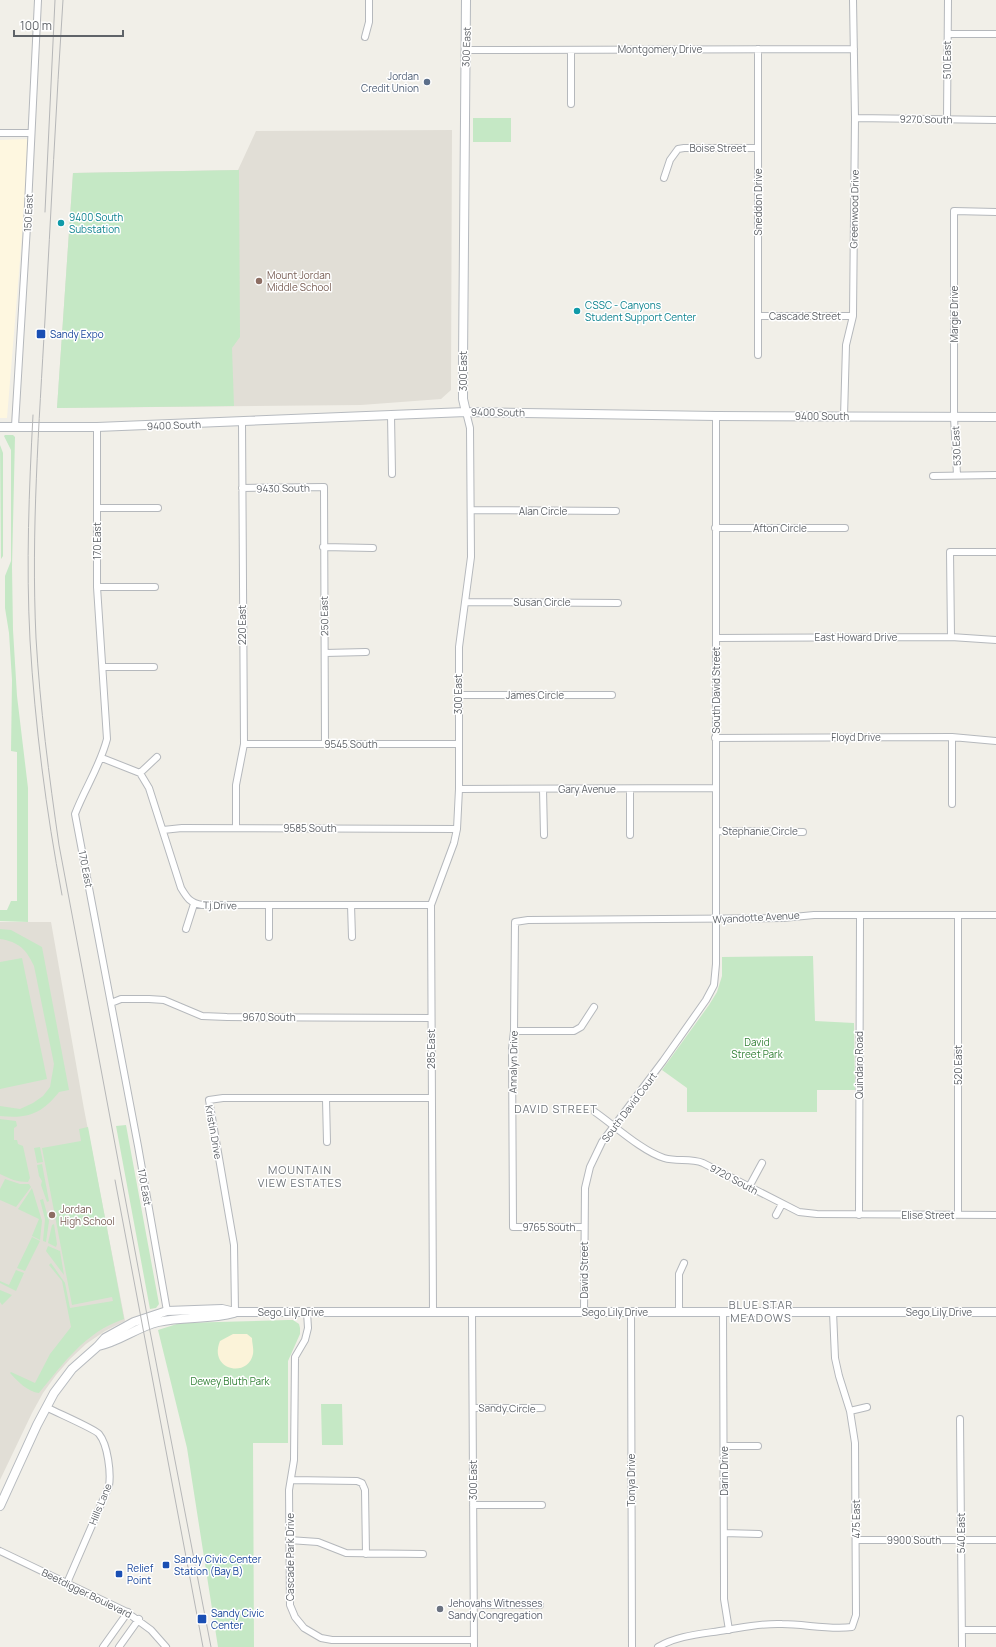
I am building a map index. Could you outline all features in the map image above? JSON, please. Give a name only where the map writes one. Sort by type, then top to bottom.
[{"type":"street","name":"150 East","points":[[15,426],[38,0]]},
{"type":"street","points":[[365,37],[369,22],[369,0]]},
{"type":"street","name":"300 East","points":[[459,789],[459,647],[471,557],[470,428],[463,400],[464,145],[465,71],[467,50],[466,0]]},
{"type":"street","name":"Greenwood Drive","points":[[844,416],[846,345],[853,316],[855,118],[853,0]]},
{"type":"street","name":"510 East","points":[[947,119],[948,0]]},
{"type":"street","points":[[948,34],[996,34]]},
{"type":"street","name":"Sneddon Drive","points":[[758,49],[758,355]]},
{"type":"street","name":"Montgomery Drive","points":[[467,50],[854,49]]},
{"type":"street","points":[[571,104],[572,50]]},
{"type":"street","name":"9270 South","points":[[855,118],[996,120]]},
{"type":"street","points":[[0,133],[31,133]]},
{"type":"street","name":"Boise Street","points":[[664,178],[670,160],[678,149],[758,148]]},
{"type":"street","name":"Margie Drive","points":[[954,417],[954,211],[996,212]]},
{"type":"street","name":"Cascade Street","points":[[758,316],[853,316]]},
{"type":"street","name":"9400 South","points":[[0,426],[97,427],[466,412],[996,418]]},
{"type":"street","points":[[391,415],[392,474]]},
{"type":"street","name":"South David Street","points":[[716,416],[716,964]]},
{"type":"street","name":"530 East","points":[[954,417],[957,475]]},
{"type":"street","name":"220 East","points":[[236,828],[236,785],[244,744],[242,422]]},
{"type":"street","name":"170 East","points":[[97,427],[97,587],[108,739],[102,758],[82,795],[75,814],[138,1146],[167,1311]]},
{"type":"street","points":[[933,476],[996,475]]},
{"type":"street","name":"9430 South","points":[[242,488],[324,487]]},
{"type":"street","name":"250 East","points":[[324,487],[323,547],[325,744]]},
{"type":"street","points":[[97,508],[158,508]]},
{"type":"street","name":"Alan Circle","points":[[471,510],[616,511]]},
{"type":"street","name":"Afton Circle","points":[[715,528],[845,528]]},
{"type":"street","points":[[323,547],[373,548]]},
{"type":"street","points":[[951,637],[950,552],[996,552]]},
{"type":"street","points":[[97,587],[155,587]]},
{"type":"street","name":"Susan Circle","points":[[465,602],[618,602]]},
{"type":"street","name":"East Howard Drive","points":[[716,638],[951,637],[996,640]]},
{"type":"street","points":[[325,653],[366,652]]},
{"type":"street","points":[[103,667],[154,667]]},
{"type":"street","name":"James Circle","points":[[458,695],[612,695]]},
{"type":"street","points":[[952,737],[952,804]]},
{"type":"street","name":"Floyd Drive","points":[[715,738],[952,737],[996,741]]},
{"type":"street","name":"9545 South","points":[[244,744],[458,744]]},
{"type":"street","points":[[102,758],[140,773],[157,757]]},
{"type":"street","name":"Tj Drive","points":[[140,773],[149,788],[181,888],[187,899],[194,904],[431,905]]},
{"type":"street","name":"Gary Avenue","points":[[459,789],[716,788]]},
{"type":"street","name":"285 East","points":[[432,1312],[431,905],[454,843],[457,829],[459,789]]},
{"type":"street","points":[[543,789],[544,835]]},
{"type":"street","points":[[630,789],[630,835]]},
{"type":"street","name":"9585 South","points":[[163,830],[182,828],[457,829]]},
{"type":"street","name":"Stephanie Circle","points":[[717,831],[803,832]]},
{"type":"street","points":[[186,929],[194,904]]},
{"type":"street","points":[[268,937],[269,905]]},
{"type":"street","points":[[351,905],[352,937]]},
{"type":"street","name":"Wyandotte Avenue","points":[[515,922],[528,920],[783,918],[814,915],[996,915]]},
{"type":"street","name":"Quindaro Road","points":[[859,1215],[860,915]]},
{"type":"street","name":"520 East","points":[[958,915],[958,1214]]},
{"type":"street","name":"Annalyn Drive","points":[[513,1227],[512,1049],[514,1032],[515,922]]},
{"type":"street","name":"South David Court","points":[[584,1227],[584,1188],[586,1178],[595,1155],[602,1142],[663,1061],[706,1000],[714,985],[716,964]]},
{"type":"street","name":"9670 South","points":[[110,1003],[121,999],[164,1000],[202,1016],[431,1018]]},
{"type":"street","points":[[514,1032],[574,1031],[581,1027],[594,1007]]},
{"type":"street","name":"Kristin Drive","points":[[235,1312],[234,1245],[208,1100],[223,1098],[431,1098]]},
{"type":"street","points":[[326,1098],[327,1142]]},
{"type":"street","name":"9720 South","points":[[595,1112],[654,1154],[666,1159],[696,1160],[799,1212],[808,1214],[859,1215]]},
{"type":"street","points":[[749,1186],[762,1163]]},
{"type":"street","points":[[776,1215],[782,1204]]},
{"type":"street","name":"Elise Street","points":[[859,1215],[996,1215]]},
{"type":"street","name":"9765 South","points":[[513,1227],[584,1227]]},
{"type":"street","name":"David Street","points":[[584,1227],[584,1312]]},
{"type":"street","points":[[678,1312],[679,1274],[684,1263]]},
{"type":"street","name":"Sego Lily Drive","points":[[0,1506],[46,1408],[72,1369],[105,1338],[134,1322],[167,1311],[222,1309],[235,1312],[996,1312]]},
{"type":"street","name":"Sego Lily Drive","points":[[98,1346],[109,1344],[136,1330],[159,1322],[184,1318],[222,1316],[235,1312]]},
{"type":"street","name":"Cascade Park Drive","points":[[307,1312],[308,1328],[305,1340],[295,1357],[294,1460],[291,1480],[289,1540],[290,1606],[295,1617],[304,1628],[312,1634],[321,1638],[332,1640],[474,1644]]},
{"type":"street","name":"300 East","points":[[472,1312],[474,1644]]},
{"type":"street","name":"Tonya Drive","points":[[631,1312],[632,1647]]},
{"type":"street","name":"Darin Drive","points":[[724,1312],[724,1599],[729,1630]]},
{"type":"street","name":"475 East","points":[[729,1630],[772,1624],[838,1629],[852,1627],[856,1615],[856,1460],[850,1411],[835,1358],[833,1312]]},
{"type":"street","points":[[850,1411],[867,1407]]},
{"type":"street","name":"Hills Lane","points":[[46,1408],[99,1433],[104,1442],[111,1475],[109,1486],[67,1583]]},
{"type":"street","name":"Sandy Circle","points":[[473,1408],[542,1408]]},
{"type":"street","name":"540 East","points":[[960,1419],[962,1647]]},
{"type":"street","points":[[724,1446],[758,1446]]},
{"type":"street","points":[[291,1480],[357,1481],[362,1483],[365,1490],[366,1554]]},
{"type":"street","points":[[473,1505],[542,1505]]},
{"type":"street","points":[[724,1534],[758,1534]]},
{"type":"street","points":[[289,1540],[313,1540],[341,1552],[366,1554],[424,1554]]},
{"type":"street","name":"9900 South","points":[[856,1540],[996,1540]]},
{"type":"street","name":"Beetdigger Boulevard","points":[[0,1551],[128,1612],[139,1619],[151,1630],[166,1647]]},
{"type":"street","points":[[474,1605],[540,1605]]},
{"type":"street","points":[[103,1647],[128,1612]]},
{"type":"street","points":[[119,1647],[139,1619]]},
{"type":"street","points":[[658,1647],[676,1639],[729,1630]]},
{"type":"street","points":[[962,1630],[996,1630]]},
{"type":"shaded area","name":"Mount Jordan Middle School","points":[[452,130],[451,390],[441,399],[361,405],[57,408],[73,173],[238,170],[256,131]]},
{"type":"shaded area","points":[[30,139],[7,418],[0,418],[0,140]]},
{"type":"shaded area","name":"Jordan High School","points":[[0,922],[51,922],[84,1109],[125,1321],[105,1331],[86,1344],[56,1375],[43,1393],[32,1413],[0,1480]]},
{"type":"green space","points":[[473,118],[511,118],[511,142],[473,142]]},
{"type":"green space","points":[[239,170],[240,337],[232,348],[234,406],[57,408],[73,173]]},
{"type":"green space","points":[[13,435],[15,437],[12,567],[13,630],[17,696],[28,788],[28,922],[0,921],[0,910],[7,910],[11,901],[17,901],[17,752],[11,751],[12,680],[9,633],[5,608],[5,576],[11,561],[11,450],[4,436]]},
{"type":"green space","points":[[0,445],[3,453],[3,556],[1,559]]},
{"type":"green space","points":[[0,929],[11,930],[42,947],[69,1090],[59,1092],[40,1110],[26,1116],[18,1117],[0,1116],[0,1106],[20,1109],[43,1096],[50,1087],[54,1064],[34,966],[28,955],[21,947],[7,940],[0,939]]},
{"type":"green space","name":"David Street Park","points":[[813,956],[815,1021],[854,1023],[855,1090],[817,1090],[817,1112],[687,1112],[687,1088],[662,1070],[717,992],[722,976],[722,957]]},
{"type":"green space","points":[[22,958],[47,1079],[0,1089],[0,962]]},
{"type":"green space","points":[[0,1119],[16,1121],[17,1126],[14,1128],[14,1140],[17,1140],[18,1144],[23,1146],[30,1178],[28,1182],[14,1180],[0,1174]]},
{"type":"green space","points":[[126,1125],[159,1304],[156,1308],[150,1309],[116,1126]]},
{"type":"green space","points":[[88,1127],[124,1319],[110,1325],[87,1340],[76,1350],[39,1393],[31,1391],[19,1383],[10,1373],[11,1372],[35,1383],[50,1354],[71,1327],[62,1281],[49,1265],[51,1263],[65,1283],[70,1308],[113,1301],[112,1297],[72,1305],[42,1148],[81,1141],[79,1129]]},
{"type":"green space","points":[[40,1147],[43,1162],[37,1163],[34,1148]]},
{"type":"green space","points":[[42,1164],[49,1201],[47,1202],[41,1185],[42,1181],[39,1176],[37,1165]]},
{"type":"green space","points":[[5,1179],[20,1184],[29,1184],[31,1187],[16,1207],[0,1200],[0,1189]]},
{"type":"green space","points":[[32,1188],[42,1221],[40,1240],[32,1236],[39,1219],[18,1209]]},
{"type":"green space","points":[[43,1199],[49,1221],[46,1242],[43,1241],[45,1219],[40,1200]]},
{"type":"green space","points":[[54,1224],[57,1244],[56,1247],[48,1243],[52,1225]]},
{"type":"green space","points":[[32,1237],[40,1241],[25,1271],[17,1268]]},
{"type":"green space","points":[[48,1246],[60,1251],[64,1275],[46,1251]]},
{"type":"green space","points":[[16,1270],[24,1273],[16,1291],[0,1283],[0,1281],[9,1285]]},
{"type":"green space","points":[[0,1290],[12,1295],[2,1305],[0,1302]]},
{"type":"green space","name":"Dewey Bluth Park","points":[[293,1320],[299,1324],[300,1334],[288,1361],[288,1443],[253,1443],[254,1647],[218,1647],[187,1448],[158,1330],[180,1323]]},
{"type":"green space","points":[[321,1404],[342,1404],[343,1445],[322,1445]]},
{"type":"sand","points":[[233,1334],[247,1334],[252,1338],[253,1354],[250,1362],[244,1367],[237,1369],[230,1368],[224,1364],[219,1359],[218,1351],[220,1341]]},
{"type":"tram line","points":[[45,212],[55,0]]},
{"type":"tram line","points":[[63,0],[36,478],[34,558],[36,638],[42,716],[59,845],[211,1647]]},
{"type":"tram line","points":[[33,415],[28,528],[30,640],[42,768],[62,895]]},
{"type":"tram line","points":[[115,1180],[203,1647]]},
{"type":"place","name":"Jordan Credit Union","points":[[427,82]]},
{"type":"place","name":"9400 South Substation","points":[[61,223]]},
{"type":"place","name":"Mount Jordan Middle School","points":[[259,281]]},
{"type":"place","name":"CSSC - Canyons Student Support Center","points":[[577,311]]},
{"type":"place","name":"Sandy Expo","points":[[41,334]]},
{"type":"place","name":"Jordan High School","points":[[52,1215]]},
{"type":"place","name":"Sandy Civic Center Station (Bay B)","points":[[166,1565]]},
{"type":"place","name":"Relief Point","points":[[119,1574]]},
{"type":"place","name":"Jehovahs Witnesses Sandy Congregation","points":[[440,1609]]},
{"type":"place","name":"Sandy Civic Center","points":[[202,1619]]},
{"type":"district","name":"DAVID STREET","points":[[556,1109]]},
{"type":"district","name":"MOUNTAIN VIEW ESTATES","points":[[300,1176]]},
{"type":"district","name":"BLUE STAR MEADOWS","points":[[761,1311]]}]
